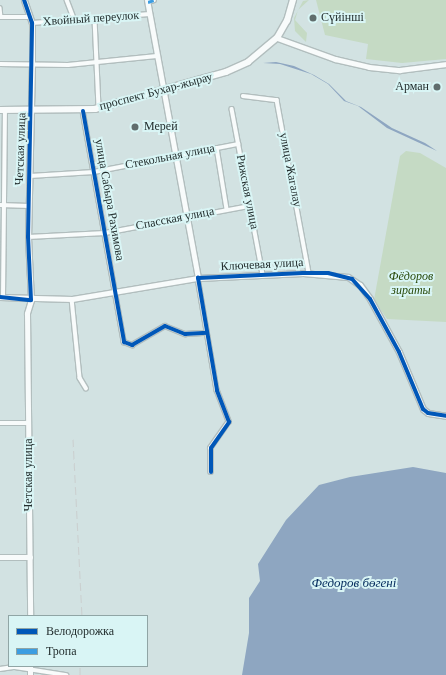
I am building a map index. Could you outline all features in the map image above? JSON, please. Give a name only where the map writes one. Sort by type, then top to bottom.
[{"type":"main road","name":"Четская улица","points":[[24,0],[32,23],[32,110],[28,237],[31,300],[27,313],[30,615]]},
{"type":"main road","points":[[293,0],[287,21],[276,38],[335,59],[369,67],[400,70],[446,64]]},
{"type":"main road","points":[[148,1],[163,92],[189,217],[198,278]]},
{"type":"main road","name":"проспект Бухар-жырау","points":[[2,110],[83,111],[163,92],[236,68],[276,38]]},
{"type":"main road","name":"Ключевая улица","points":[[1,297],[31,300],[72,299],[198,278],[309,273],[348,278],[360,285],[399,352],[423,409],[428,413],[446,416]]},
{"type":"main road","points":[[0,557],[30,557]]},
{"type":"main road","points":[[30,667],[30,675]]},
{"type":"street","points":[[67,0],[75,20]]},
{"type":"street","points":[[148,1],[154,0]]},
{"type":"street","points":[[0,8],[1,17]]},
{"type":"street","name":"Хвойный переулок","points":[[32,23],[150,14]]},
{"type":"street","name":"Хвойный переулок","points":[[1,17],[30,17]]},
{"type":"street","points":[[95,19],[99,108]]},
{"type":"street","points":[[0,64],[97,63],[158,56]]},
{"type":"street","name":"улица Жагалау","points":[[243,96],[277,100],[309,273]]},
{"type":"street","name":"Рижская улица","points":[[232,109],[263,275]]},
{"type":"street","points":[[1,297],[2,110]]},
{"type":"street","name":"улица Сабыра Рахимова","points":[[83,111],[116,292],[122,337],[127,345],[165,326],[185,334],[207,333]]},
{"type":"street","name":"Стекольная улица","points":[[30,176],[94,172],[238,144]]},
{"type":"street","points":[[217,148],[227,209]]},
{"type":"street","points":[[2,205],[29,206]]},
{"type":"street","name":"Спасская улица","points":[[28,237],[105,232],[249,206]]},
{"type":"street","points":[[198,278],[217,390],[230,422],[211,448],[211,472]]},
{"type":"street","points":[[72,299],[80,378],[86,388]]},
{"type":"street","points":[[0,423],[29,423]]},
{"type":"street","points":[[0,669],[30,667],[66,675]]},
{"type":"green space","points":[[309,0],[298,10],[303,1]]},
{"type":"green space","points":[[316,0],[446,0],[446,59],[402,63],[366,59],[368,44],[325,35]]},
{"type":"green space","points":[[298,11],[295,20],[307,33],[306,42],[295,31],[294,18]]},
{"type":"green space","name":"Фёдоров зираты","points":[[406,151],[420,153],[446,168],[446,322],[387,319],[374,300],[400,156]]},
{"type":"water","points":[[276,62],[294,66],[314,75],[329,84],[346,101],[361,107],[392,128],[425,143],[437,151],[387,128],[358,106],[344,101],[328,84],[311,74],[280,64],[263,63]]},
{"type":"water","name":"Федоров бөгені","points":[[413,467],[446,473],[446,675],[242,675],[249,633],[249,598],[260,581],[258,564],[286,520],[319,485],[350,477]]},
{"type":"railway","points":[[73,439],[82,615]]},
{"type":"railway","points":[[80,667],[80,675]]},
{"type":"marked path","points":[[148,2],[154,0]]},
{"type":"cycle path","points":[[0,297],[31,300],[28,237],[32,23],[24,0]]},
{"type":"cycle path","points":[[83,111],[124,342],[132,345],[165,326],[185,334],[207,333]]},
{"type":"cycle path","points":[[211,472],[211,448],[229,422],[217,390],[198,278],[328,273],[352,279],[370,299],[399,352],[423,409],[428,413],[446,416]]},
{"type":"place","name":"Сүйінші","points":[[313,18]]},
{"type":"place","name":"Арман","points":[[437,87]]},
{"type":"place","name":"Мерей","points":[[135,127]]}]
